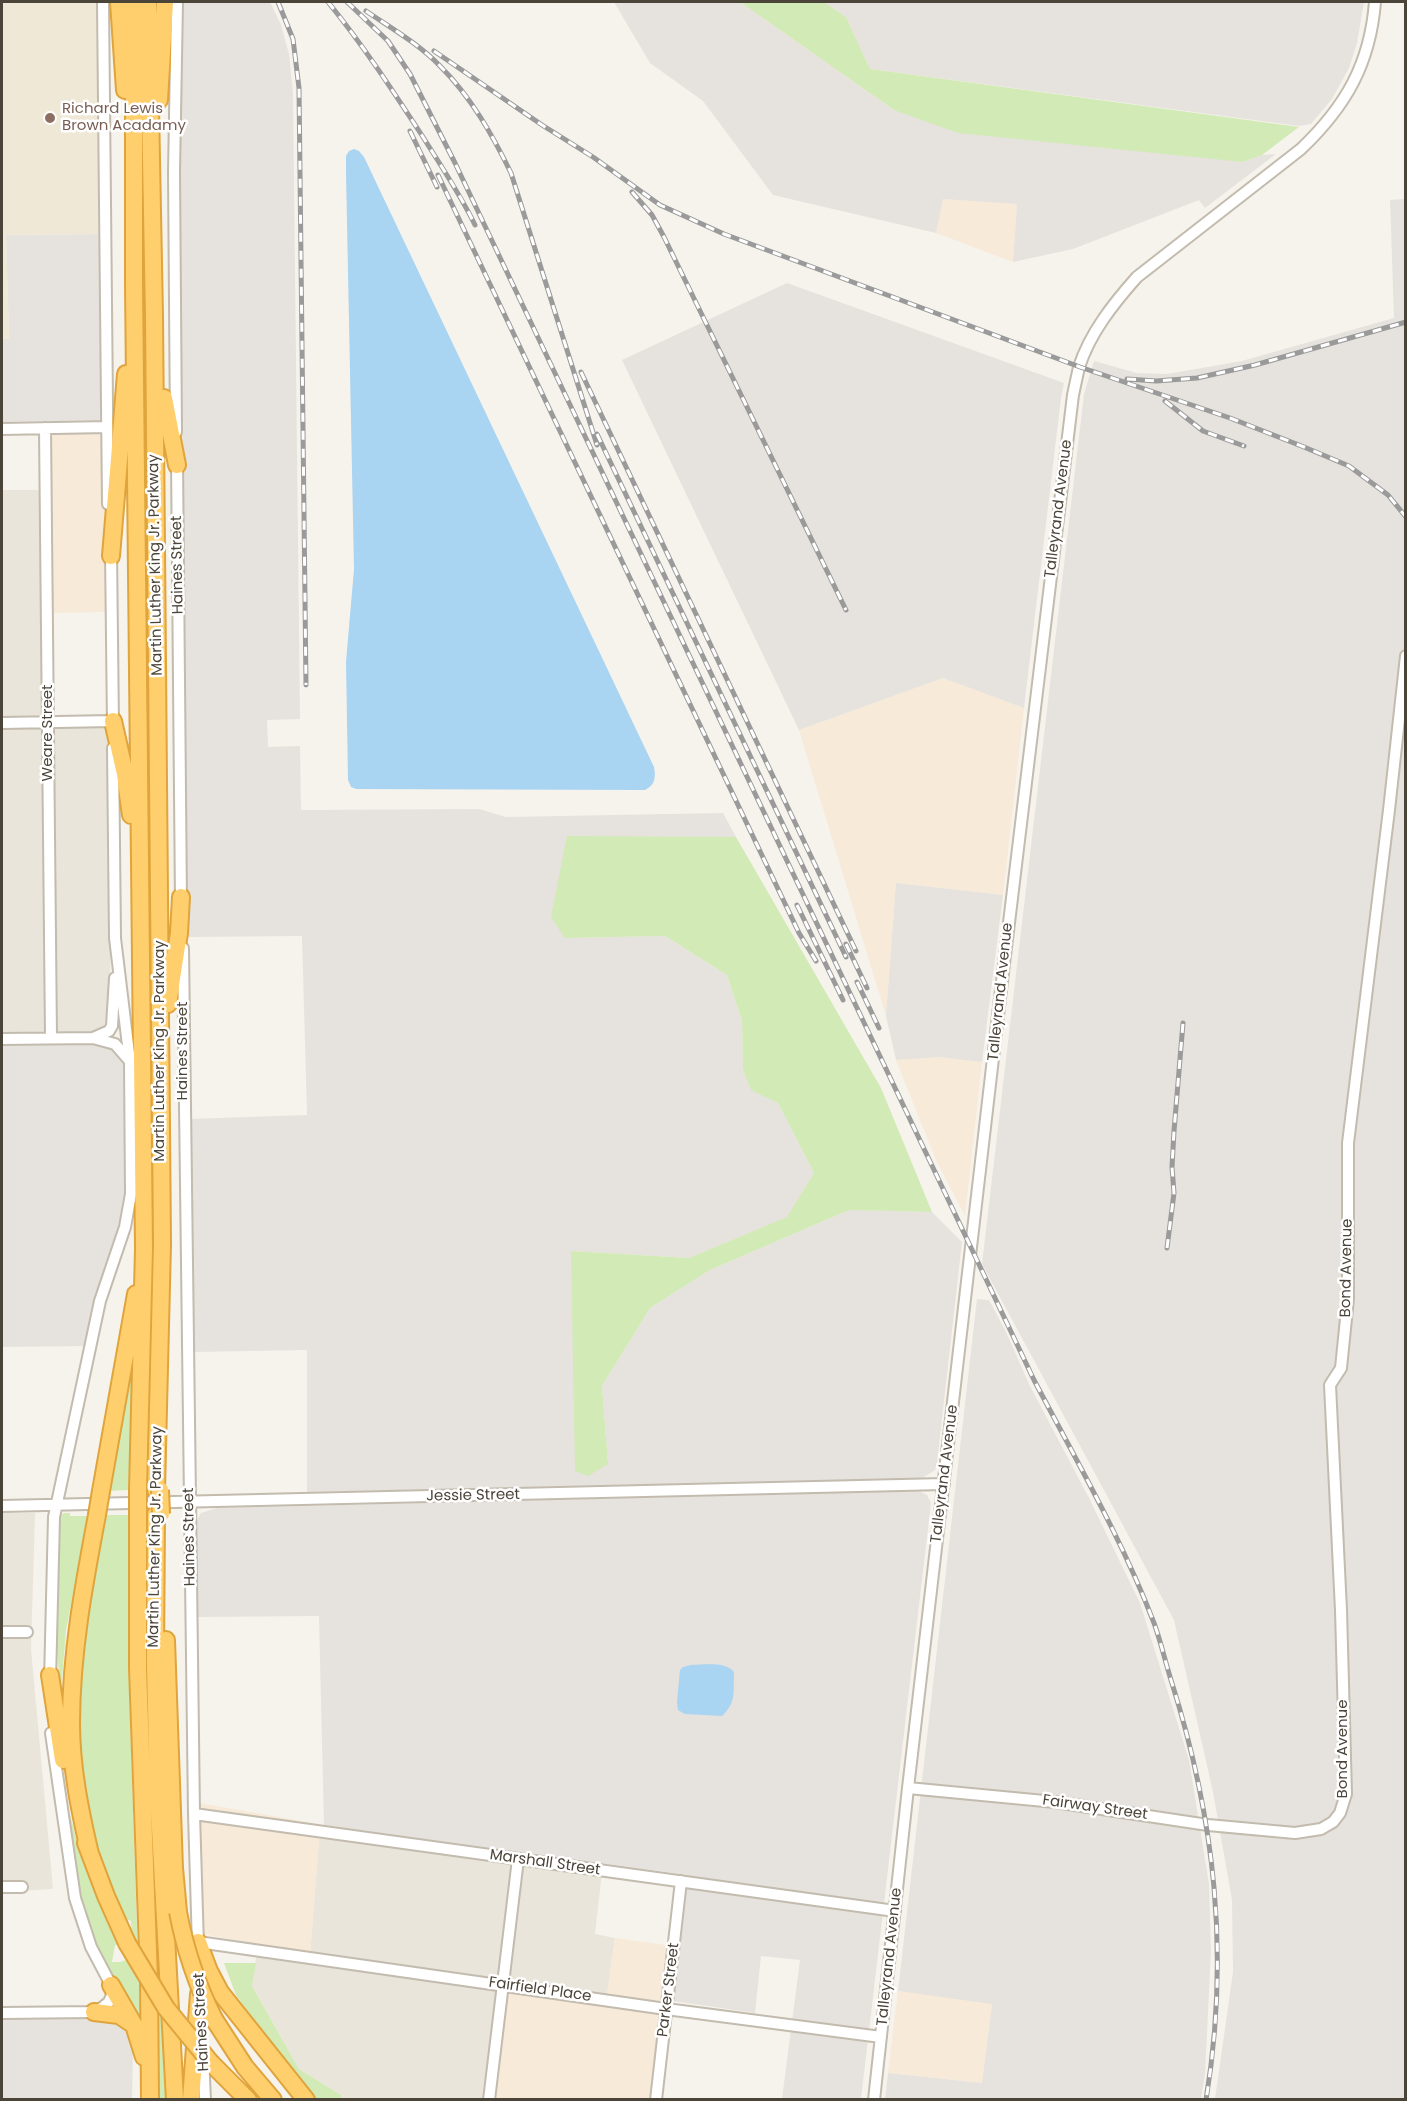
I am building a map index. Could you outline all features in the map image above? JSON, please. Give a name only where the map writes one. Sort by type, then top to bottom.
[{"type":"highway","points":[[119,2],[134,231]]},
{"type":"highway","name":"Martin Luther King Jr. Parkway","points":[[134,2],[134,284],[144,1249],[138,1490],[138,1668],[150,2021],[150,2099]]},
{"type":"highway","name":"Martin Luther King Jr. Parkway","points":[[148,2],[154,316],[162,1244],[155,1662],[158,1791],[175,2100]]},
{"type":"highway","points":[[151,142],[158,103],[165,2]]},
{"type":"highway","points":[[111,556],[134,284]]},
{"type":"highway","points":[[154,316],[166,417],[177,465]]},
{"type":"highway","points":[[113,721],[128,791],[141,893]]},
{"type":"highway","points":[[160,1071],[181,897]]},
{"type":"highway","points":[[90,1854],[77,1796],[71,1724],[72,1678],[78,1621],[144,1249]]},
{"type":"highway","points":[[158,1514],[178,1912],[194,1972],[214,2019],[245,2067],[273,2100]]},
{"type":"highway","points":[[50,1675],[72,1800],[110,1908],[127,1943],[166,2008],[211,2063],[248,2100]]},
{"type":"highway","points":[[198,1942],[209,1971],[224,1998],[306,2100]]},
{"type":"highway","points":[[111,1984],[134,2025],[142,2051],[150,2099]]},
{"type":"highway","points":[[191,2100],[199,1994]]},
{"type":"highway","points":[[94,2012],[119,2014],[134,2025]]},
{"type":"street","points":[[93,1038],[109,1031],[114,1020],[115,938],[103,2]]},
{"type":"street","name":"Haines Street","points":[[177,2],[174,172],[181,897],[194,1814],[199,1994],[205,2100]]},
{"type":"street","name":"Talleyrand Avenue","points":[[874,2100],[908,1788],[1073,395],[1080,367],[1099,326],[1118,298],[1137,277],[1301,149],[1322,129],[1355,80],[1373,28],[1375,2]]},
{"type":"street","points":[[2,429],[107,427]]},
{"type":"street","name":"Weare Street","points":[[45,428],[51,1038]]},
{"type":"street","name":"Bond Avenue","points":[[1282,1832],[1309,1833],[1333,1822],[1340,1813],[1346,1794],[1341,1610],[1330,1385],[1341,1368],[1348,1299],[1348,1143],[1406,656]]},
{"type":"street","points":[[2,723],[113,721]]},
{"type":"street","points":[[2,2013],[94,2012],[109,2002],[112,1995],[111,1984],[88,1940],[75,1898],[53,1750],[50,1675],[52,1539],[56,1505],[100,1301],[130,1208],[132,1176],[130,1062],[115,938]]},
{"type":"street","points":[[2,1039],[93,1038],[115,1044],[126,1054],[130,1062]]},
{"type":"street","name":"Jessie Street","points":[[2,1506],[944,1484]]},
{"type":"street","points":[[2,1632],[27,1632]]},
{"type":"street","name":"Fairway Street","points":[[908,1788],[1055,1802],[1208,1825],[1282,1832]]},
{"type":"street","name":"Marshall Street","points":[[194,1814],[895,1911]]},
{"type":"street","points":[[489,2100],[518,1859]]},
{"type":"street","name":"Parker Street","points":[[656,2100],[681,1881]]},
{"type":"street","points":[[2,1887],[22,1887]]},
{"type":"street","name":"Fairfield Place","points":[[198,1942],[666,2009],[881,2037]]},
{"type":"shaded area","name":"Richard Lewis Brown Acadamy","points":[[2,2],[97,2],[102,234],[6,235],[9,339],[2,339]]},
{"type":"shaded area","points":[[182,2],[270,2],[281,25],[289,54],[293,93],[300,719],[267,720],[268,747],[300,746],[301,810],[479,809],[506,817],[723,813],[736,837],[567,837],[565,938],[665,936],[727,975],[742,1021],[743,1070],[751,1089],[778,1103],[814,1173],[788,1217],[689,1258],[571,1251],[608,1464],[602,1386],[650,1308],[710,1270],[849,1210],[932,1212],[962,1242],[937,1463],[935,1470],[921,1479],[307,1492],[307,1350],[193,1352],[189,1119],[307,1115],[302,936],[186,937],[178,125]]},
{"type":"shaded area","points":[[614,2],[740,2],[894,110],[1243,162],[1262,155],[1276,154],[1205,208],[1199,200],[1073,249],[1013,262],[1017,204],[943,199],[936,233],[773,195],[703,101],[650,63]]},
{"type":"shaded area","points":[[824,2],[1364,2],[1357,43],[1349,68],[1332,99],[1311,124],[1299,126],[870,69],[846,17]]},
{"type":"shaded area","points":[[943,199],[1017,204],[1013,262],[936,233]]},
{"type":"shaded area","points":[[1405,199],[1405,2099],[1215,2099],[1233,1972],[1232,1900],[1213,1792],[1174,1620],[982,1264],[1084,394],[1094,361],[1137,373],[1167,374],[1242,361],[1394,318],[1390,200]]},
{"type":"shaded area","points":[[102,234],[105,420],[2,422],[2,339],[9,339],[6,235]]},
{"type":"shaded area","points":[[787,283],[1064,383],[1024,708],[943,678],[799,730],[622,360]]},
{"type":"shaded area","points":[[105,420],[107,612],[52,613],[49,421]]},
{"type":"shaded area","points":[[2,490],[50,490],[53,716],[107,714],[111,1019],[110,1026],[99,1032],[2,1033]]},
{"type":"shaded area","points":[[943,678],[1024,708],[1003,895],[896,883],[886,1016],[799,730]]},
{"type":"shaded area","points":[[896,883],[1003,895],[982,1062],[939,1057],[896,1060],[886,1016]]},
{"type":"shaded area","points":[[98,1043],[120,1050],[126,1065],[127,1198],[87,1346],[2,1347],[2,1046]]},
{"type":"shaded area","points":[[939,1057],[982,1062],[965,1216],[936,1160],[896,1060]]},
{"type":"shaded area","points":[[977,1299],[989,1300],[1140,1603],[1189,1760],[1209,1884],[1211,1951],[1205,2074],[1201,2099],[885,2100],[888,2073],[982,2083],[992,2004],[898,1991]]},
{"type":"shaded area","points":[[919,1491],[927,1495],[931,1503],[861,2099],[782,2099],[800,1960],[761,1956],[755,2013],[673,2001],[688,1875],[324,1825],[319,1616],[196,1617],[195,1524],[201,1513],[217,1508]]},
{"type":"shaded area","points":[[2,1513],[35,1513],[31,1649],[53,1889],[2,1892]]},
{"type":"shaded area","points":[[200,1803],[324,1825],[319,1840],[310,1954],[202,1934]]},
{"type":"shaded area","points":[[324,1825],[603,1863],[595,1934],[615,1938],[607,1995],[493,2099],[342,2099],[341,2095],[299,2069],[252,1986],[258,1945],[310,1954],[319,1840]]},
{"type":"shaded area","points":[[615,1938],[680,1947],[662,2099],[493,2100],[507,1980],[607,1995]]},
{"type":"shaded area","points":[[898,1991],[992,2003],[982,2083],[888,2073]]},
{"type":"shaded area","points":[[110,2015],[122,2019],[133,2046],[132,2099],[2,2099],[2,2018]]},
{"type":"green space","points":[[740,2],[824,2],[846,17],[870,69],[1299,127],[1262,155],[1243,162],[958,133],[894,110]]},
{"type":"green space","points":[[567,836],[736,837],[881,1088],[932,1212],[849,1210],[710,1270],[650,1308],[602,1386],[608,1464],[588,1476],[575,1471],[571,1251],[689,1258],[787,1217],[814,1173],[778,1103],[751,1090],[743,1070],[742,1021],[727,975],[665,936],[565,938],[551,917]]},
{"type":"green space","points":[[136,1341],[129,1490],[108,1491]]},
{"type":"green space","points":[[64,1513],[70,1513],[70,1516],[88,1516],[66,1630],[61,1690],[55,1651],[56,1525],[59,1517]]},
{"type":"green space","points":[[103,1515],[128,1515],[129,1688],[140,2019],[117,1987],[89,1934],[74,1870],[69,1811],[79,1848],[117,1945],[115,1945],[112,1962],[129,1959],[132,1940],[131,1921],[120,1916],[96,1855],[82,1797],[75,1678]]},
{"type":"green space","points":[[224,1963],[256,1963],[252,1986],[299,2069],[341,2095],[342,2099],[316,2099],[291,2070],[236,1995]]},
{"type":"green space","points":[[157,2012],[165,2022],[169,2099],[154,2100]]},
{"type":"water","points":[[354,149],[364,157],[654,767],[654,781],[645,790],[356,789],[351,787],[348,780],[346,662],[354,569],[346,156]]},
{"type":"water","points":[[691,1665],[720,1665],[734,1672],[732,1701],[722,1716],[685,1714],[678,1710],[680,1670]]},
{"type":"railway","points":[[278,2],[293,39],[299,88],[306,685]]},
{"type":"railway","points":[[328,2],[366,51],[423,137],[475,225]]},
{"type":"railway","points":[[347,2],[388,41],[410,74],[455,163],[1034,1380],[1098,1500],[1141,1592],[1156,1630],[1186,1732],[1208,1835],[1214,1887],[1217,1992],[1206,2100]]},
{"type":"railway","points":[[366,11],[414,43],[440,66],[471,103],[496,144],[511,173],[597,445]]},
{"type":"railway","points":[[434,51],[593,157],[660,205],[724,234],[1080,367],[1230,418],[1304,447],[1349,466],[1388,495],[1406,517]]},
{"type":"railway","points":[[410,131],[437,187]]},
{"type":"railway","points":[[438,175],[799,933],[816,961]]},
{"type":"railway","points":[[632,192],[652,215],[664,237],[846,610]]},
{"type":"railway","points":[[1127,379],[1156,381],[1197,378],[1255,365],[1406,322]]},
{"type":"railway","points":[[581,372],[856,951]]},
{"type":"railway","points":[[1165,401],[1203,431],[1244,446]]},
{"type":"railway","points":[[597,434],[846,957]]},
{"type":"railway","points":[[797,905],[843,1000]]},
{"type":"railway","points":[[846,944],[867,988]]},
{"type":"railway","points":[[857,982],[879,1028]]},
{"type":"railway","points":[[1167,1248],[1174,1193],[1172,1167],[1183,1023]]},
{"type":"place","name":"Richard Lewis Brown Acadamy","points":[[50,118]]}]
